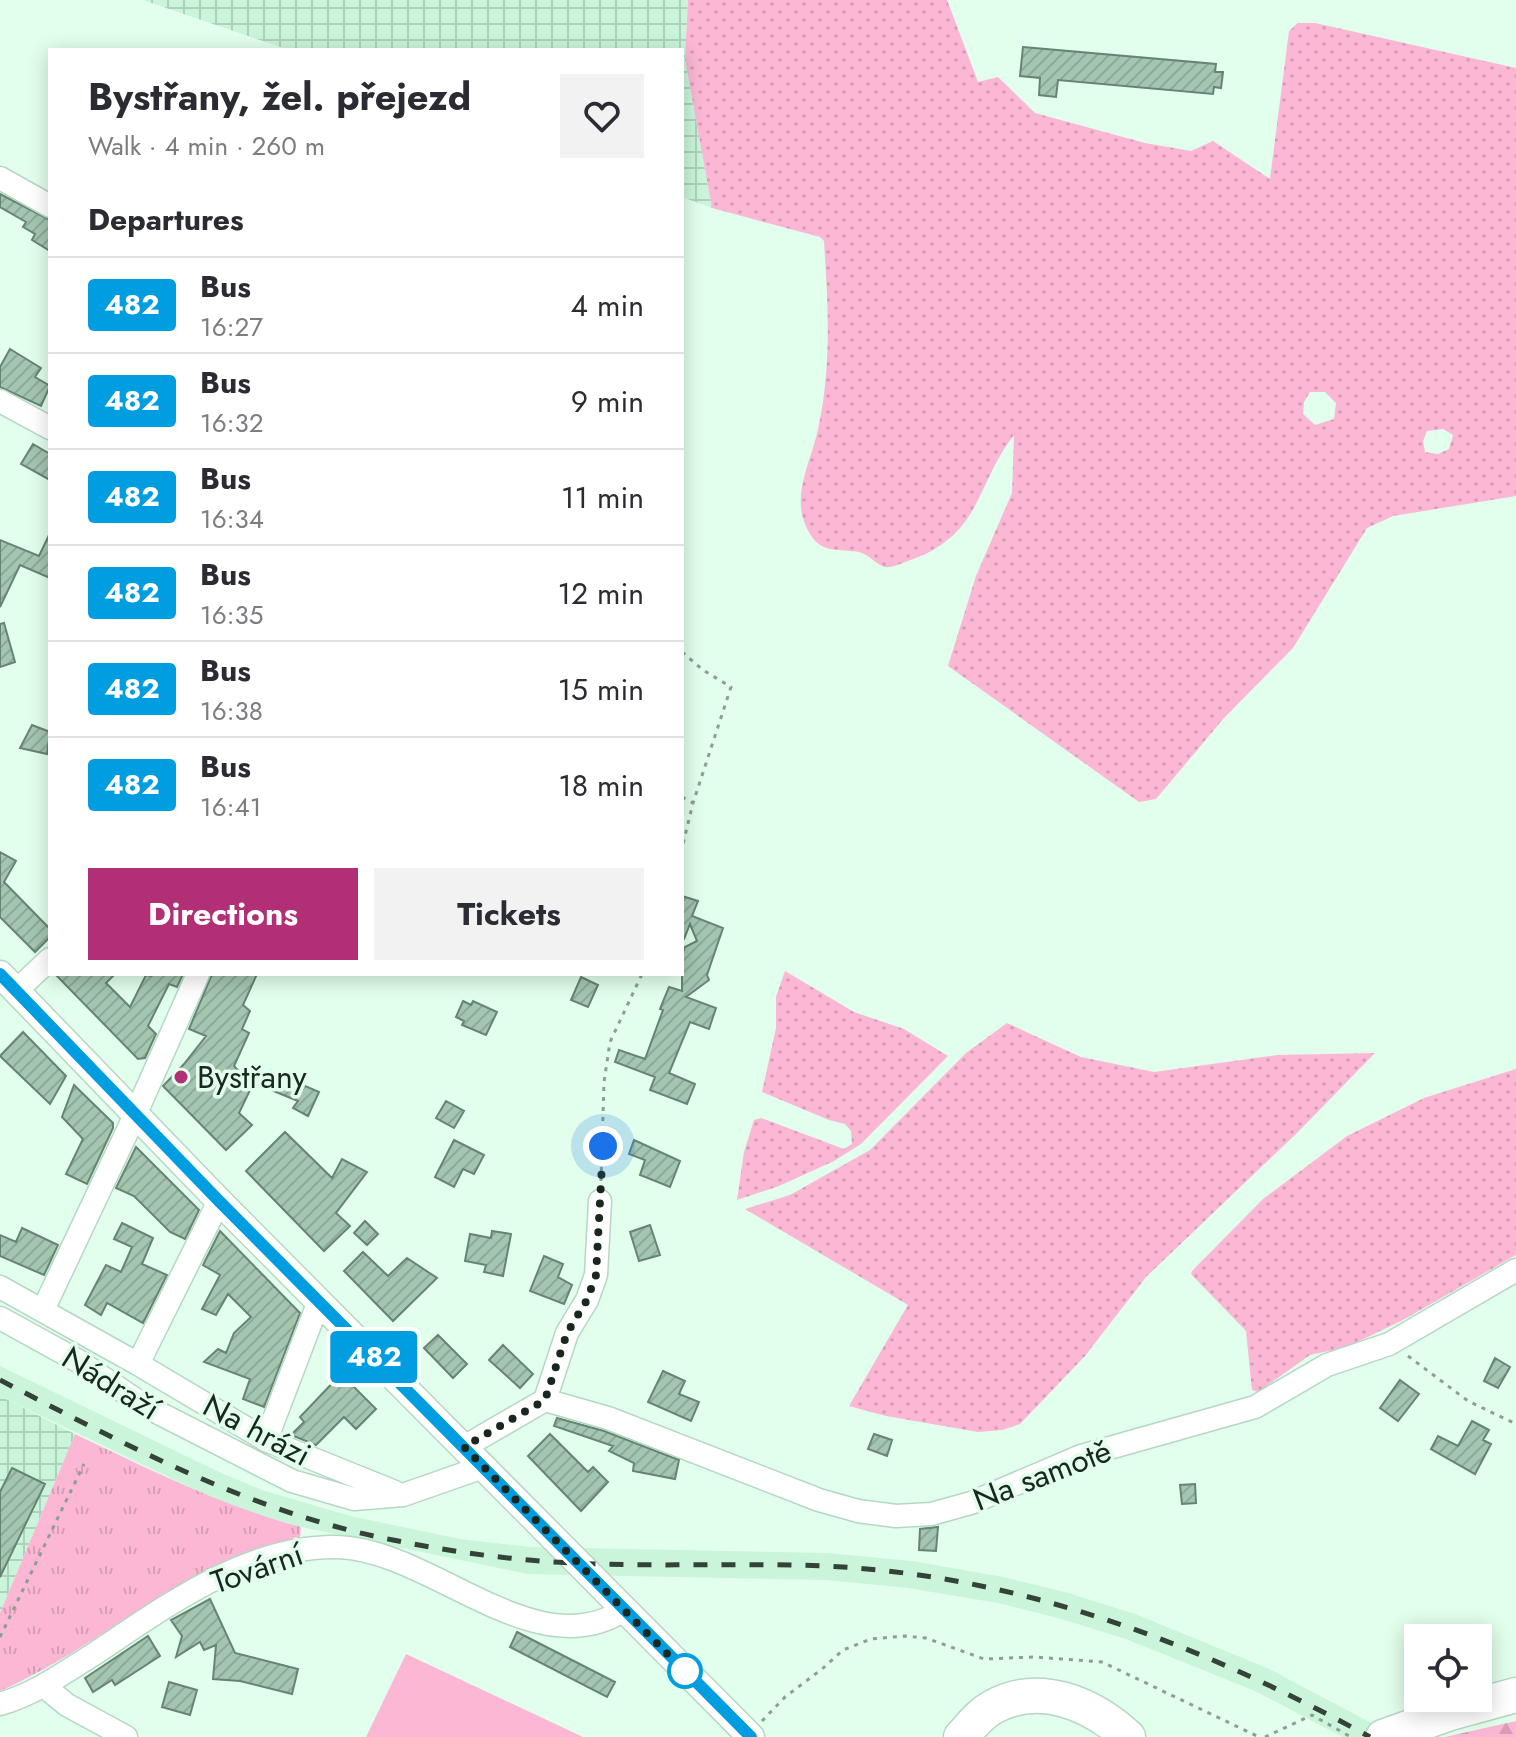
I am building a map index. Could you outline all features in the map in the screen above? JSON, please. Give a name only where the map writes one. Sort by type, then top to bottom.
[{"type":"main road","points":[[1383,1737],[1450,1713],[1516,1695]]},
{"type":"main road","points":[[961,1737],[991,1708],[1019,1698],[1036,1696],[1084,1705],[1106,1718],[1128,1737]]},
{"type":"street","points":[[0,178],[48,205]]},
{"type":"street","points":[[0,401],[48,427]]},
{"type":"street","points":[[48,960],[8,982],[219,1201],[750,1736]]},
{"type":"street","points":[[43,1310],[197,976]]},
{"type":"street","points":[[138,1364],[219,1201]]},
{"type":"street","points":[[464,1447],[545,1400],[567,1333],[587,1300],[596,1275],[600,1201]]},
{"type":"street","name":"Na samotě","points":[[545,1400],[608,1418],[819,1500],[858,1511],[931,1514],[971,1503],[1081,1456],[1255,1407],[1327,1365],[1389,1344],[1516,1270]]},
{"type":"street","name":"Na hrázi","points":[[0,1287],[266,1440],[329,1468],[403,1495]]},
{"type":"street","points":[[266,1440],[319,1301]]},
{"type":"street","name":"Nádraží","points":[[0,1318],[80,1362],[145,1406],[292,1481],[354,1499],[403,1495]]},
{"type":"street","points":[[403,1495],[483,1467]]},
{"type":"street","name":"Tovární","points":[[0,1704],[44,1686],[213,1580],[258,1561],[302,1550],[341,1547],[390,1557],[507,1612],[540,1623],[586,1625],[612,1618],[624,1610]]},
{"type":"street","points":[[44,1686],[67,1705],[126,1737]]},
{"type":"path","points":[[684,654],[731,687],[684,840]]},
{"type":"path","points":[[684,798],[693,803]]},
{"type":"path","points":[[600,1201],[604,1082],[610,1042],[641,976]]},
{"type":"path","points":[[1389,1344],[1468,1401],[1516,1424]]},
{"type":"path","points":[[0,1637],[84,1464]]},
{"type":"path","points":[[750,1736],[774,1707],[843,1650],[871,1639],[905,1636],[926,1638],[984,1659],[1034,1657],[1102,1662],[1262,1737],[1312,1715],[1351,1737]]},
{"type":"shaded area","points":[[143,0],[688,0],[685,59],[712,208],[684,198],[684,48],[283,48]]},
{"type":"shaded area","points":[[0,1366],[219,1472],[262,1490],[350,1516],[460,1539],[531,1547],[827,1553],[912,1561],[1003,1577],[1135,1614],[1267,1668],[1398,1737],[1343,1737],[1255,1691],[1126,1639],[998,1603],[908,1588],[826,1580],[528,1574],[301,1527],[253,1514],[208,1496],[0,1396]]},
{"type":"shaded area","points":[[0,1396],[75,1434],[0,1613]]},
{"type":"green space","points":[[688,0],[947,0],[978,82],[998,77],[1035,113],[1145,143],[1191,151],[1213,141],[1270,179],[1289,31],[1298,23],[1315,23],[1516,68],[1516,496],[1393,516],[1367,528],[1293,648],[1224,718],[1156,799],[1139,802],[948,666],[976,576],[1012,493],[1014,435],[964,523],[950,538],[932,550],[885,567],[863,553],[827,548],[810,534],[801,500],[804,476],[818,429],[825,382],[828,311],[824,241],[820,237],[712,208],[685,59]],"holes":[[[1310,392],[1325,392],[1336,403],[1334,419],[1315,425],[1303,414],[1304,402]],[[1443,429],[1453,435],[1449,449],[1438,454],[1425,452],[1423,441],[1427,431]]]},
{"type":"green space","points":[[785,971],[854,1012],[904,1029],[948,1056],[861,1144],[834,1161],[779,1186],[737,1200],[744,1152],[754,1120],[761,1118],[844,1149],[852,1144],[851,1131],[845,1124],[762,1092],[776,1028],[776,997]]},
{"type":"green space","points":[[1007,1023],[1081,1057],[1154,1072],[1277,1055],[1375,1053],[1297,1133],[1146,1277],[1085,1356],[1020,1424],[1002,1430],[978,1432],[886,1416],[849,1406],[908,1305],[745,1209],[790,1195],[870,1150],[966,1053]]},
{"type":"green space","points":[[1516,1069],[1516,1255],[1403,1320],[1347,1347],[1310,1355],[1258,1392],[1252,1390],[1246,1331],[1191,1274],[1192,1271],[1263,1199],[1347,1136],[1424,1098]]},
{"type":"green space","points":[[75,1434],[214,1498],[301,1527],[300,1539],[248,1552],[218,1564],[56,1662],[0,1691],[0,1613]]},
{"type":"green space","points":[[406,1654],[583,1737],[366,1737]]},
{"type":"green space","points":[[1516,1721],[1516,1737],[1445,1737]]},
{"type":"building","points":[[1023,47],[1216,64],[1215,72],[1223,72],[1221,88],[1214,87],[1213,94],[1058,80],[1056,97],[1039,95],[1040,78],[1020,76]]},
{"type":"building","points":[[0,194],[48,219],[48,250],[32,240],[35,234],[23,227],[26,222],[0,207]]},
{"type":"building","points":[[10,349],[41,368],[35,377],[48,385],[48,390],[41,406],[0,387],[0,367]]},
{"type":"building","points":[[33,444],[48,453],[48,479],[21,464]]},
{"type":"building","points":[[48,537],[48,577],[20,565],[0,607],[0,540],[39,556]]},
{"type":"building","points":[[4,623],[15,662],[0,667],[0,624]]},
{"type":"building","points":[[32,725],[48,731],[47,754],[20,748]]},
{"type":"building","points":[[0,852],[16,861],[4,882],[48,927],[48,939],[35,952],[0,917]]},
{"type":"building","points":[[684,897],[698,901],[692,916],[723,928],[707,975],[709,980],[686,997],[716,1008],[709,1029],[690,1022],[669,1073],[695,1084],[687,1104],[650,1090],[655,1077],[615,1062],[619,1050],[645,1059],[669,987],[682,991],[684,950],[697,941],[690,924],[684,939]]},
{"type":"building","points":[[57,976],[113,976],[106,983],[130,1007],[146,976],[182,976],[177,987],[169,984],[148,1026],[156,1034],[145,1058],[138,1059]]},
{"type":"building","points":[[211,976],[256,976],[243,1005],[250,1011],[242,1029],[249,1033],[234,1066],[252,1086],[239,1113],[252,1125],[226,1150],[163,1086],[206,1036],[189,1029]]},
{"type":"building","points":[[581,977],[598,985],[588,1007],[571,1000]]},
{"type":"building","points":[[463,1001],[471,1005],[473,1001],[497,1012],[486,1035],[462,1025],[464,1021],[456,1017]]},
{"type":"building","points":[[23,1032],[66,1076],[50,1104],[0,1056]]},
{"type":"building","points":[[271,1071],[299,1094],[303,1085],[319,1092],[308,1116],[293,1108],[298,1101],[259,1085]]},
{"type":"building","points":[[74,1085],[113,1123],[87,1184],[66,1174],[83,1139],[62,1117]]},
{"type":"building","points":[[446,1101],[464,1111],[454,1128],[436,1118]]},
{"type":"building","points":[[285,1132],[332,1178],[342,1159],[367,1172],[336,1213],[350,1226],[324,1251],[246,1171]]},
{"type":"building","points":[[454,1140],[484,1155],[474,1174],[463,1169],[454,1187],[435,1177]]},
{"type":"building","points":[[634,1140],[680,1161],[670,1187],[640,1175],[645,1160],[629,1154]]},
{"type":"building","points":[[136,1147],[199,1210],[185,1239],[170,1232],[134,1196],[116,1188]]},
{"type":"building","points":[[365,1221],[378,1234],[367,1245],[354,1233]]},
{"type":"building","points":[[122,1223],[153,1238],[142,1264],[167,1275],[143,1323],[107,1303],[101,1315],[85,1305],[106,1265],[121,1272],[132,1247],[114,1239]]},
{"type":"building","points":[[650,1225],[660,1255],[639,1261],[630,1232]]},
{"type":"building","points":[[22,1228],[58,1245],[44,1275],[0,1256],[0,1235],[16,1242]]},
{"type":"building","points":[[220,1231],[300,1313],[264,1407],[243,1399],[250,1379],[204,1362],[218,1349],[226,1353],[234,1333],[251,1317],[228,1294],[216,1315],[202,1309],[220,1275],[203,1265]]},
{"type":"building","points":[[492,1231],[511,1234],[503,1276],[484,1272],[486,1265],[465,1261],[470,1234],[491,1238]]},
{"type":"building","points":[[363,1252],[388,1276],[407,1258],[437,1278],[393,1321],[344,1271]]},
{"type":"building","points":[[544,1256],[563,1264],[558,1277],[572,1285],[564,1304],[530,1291]]},
{"type":"building","points":[[438,1335],[467,1364],[453,1378],[424,1348]]},
{"type":"building","points":[[503,1345],[533,1374],[520,1388],[489,1360]]},
{"type":"building","points":[[1495,1358],[1510,1367],[1498,1388],[1484,1381]]},
{"type":"building","points":[[663,1371],[685,1381],[679,1394],[699,1402],[691,1421],[648,1402]]},
{"type":"building","points":[[341,1374],[376,1409],[356,1429],[344,1417],[316,1445],[291,1435],[304,1422],[300,1417]]},
{"type":"building","points":[[1400,1380],[1419,1394],[1398,1421],[1380,1408]]},
{"type":"building","points":[[557,1418],[604,1431],[679,1460],[675,1479],[633,1471],[634,1463],[609,1451],[613,1446],[554,1426]]},
{"type":"building","points":[[1472,1421],[1489,1430],[1483,1440],[1491,1444],[1475,1474],[1431,1449],[1438,1436],[1458,1446]]},
{"type":"building","points":[[550,1434],[588,1472],[593,1467],[608,1482],[581,1511],[528,1456]]},
{"type":"building","points":[[874,1434],[892,1440],[887,1456],[868,1449]]},
{"type":"building","points":[[12,1468],[45,1484],[0,1577],[0,1492]]},
{"type":"building","points":[[1195,1484],[1196,1503],[1182,1504],[1180,1485]]},
{"type":"building","points":[[938,1527],[936,1551],[919,1550],[920,1529]]},
{"type":"building","points":[[210,1599],[235,1653],[298,1669],[292,1694],[240,1681],[213,1679],[216,1645],[204,1650],[200,1642],[176,1657],[182,1636],[171,1620]]},
{"type":"building","points":[[517,1632],[615,1682],[607,1697],[510,1647]]},
{"type":"building","points":[[148,1636],[160,1656],[115,1685],[112,1680],[93,1692],[85,1678]]},
{"type":"building","points":[[169,1682],[197,1690],[190,1715],[162,1707]]},
{"type":"railway","points":[[0,1380],[191,1474],[240,1495],[341,1528],[427,1546],[529,1560],[603,1564],[824,1566],[897,1572],[969,1583],[1107,1620],[1174,1644],[1241,1672],[1370,1737]]},
{"type":"bus line","name":"482","points":[[0,974],[219,1201],[751,1737]]},
{"type":"place","name":"Bystřany","points":[[181,1077]]},
{"type":"route","points":[[603,1146],[596,1275],[587,1300],[567,1333],[545,1400],[464,1447],[690,1677],[685,1671]]}]
